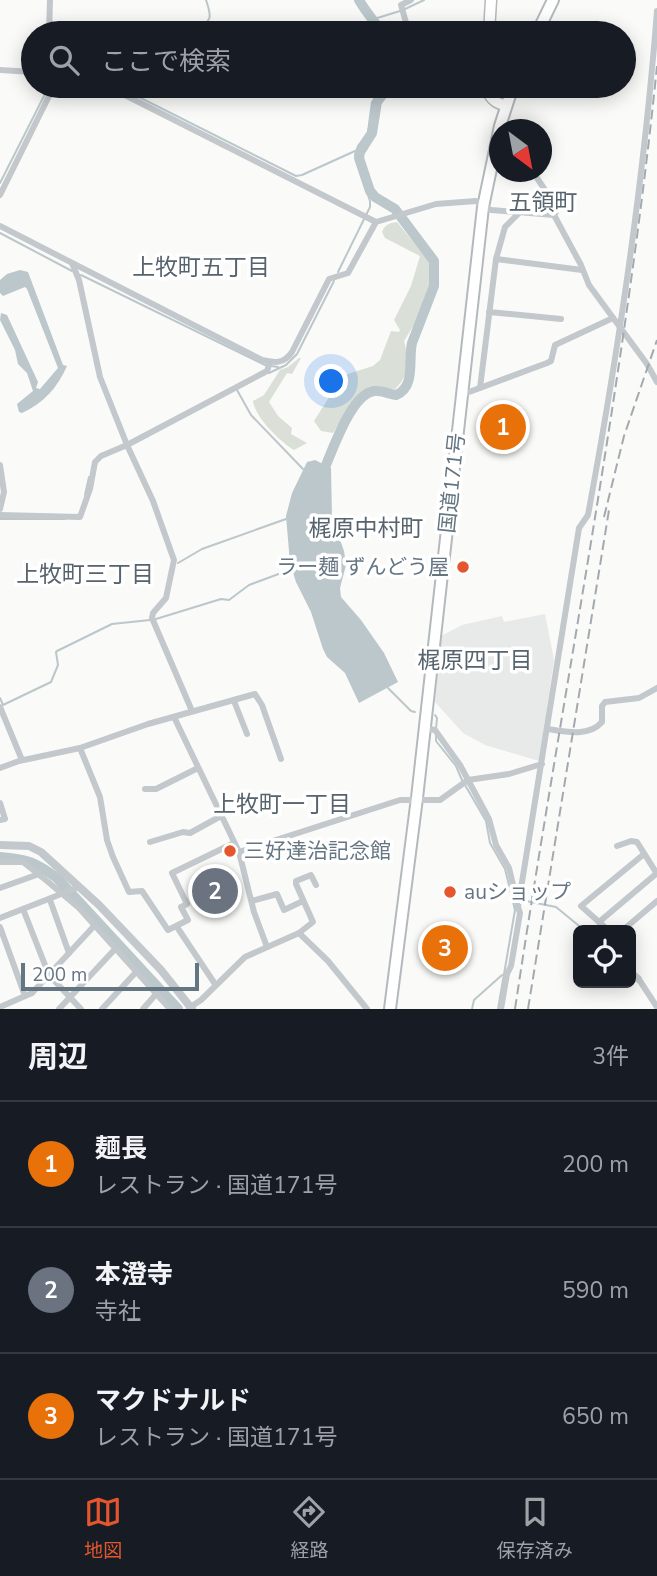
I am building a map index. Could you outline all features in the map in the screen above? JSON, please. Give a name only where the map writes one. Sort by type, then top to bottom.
[{"type":"highway","points":[[543,21],[553,0]]},
{"type":"highway","name":"国道171号","points":[[504,119],[508,98]]},
{"type":"highway","name":"国道171号","points":[[390,1009],[417,798],[432,731],[461,395],[483,207],[489,182]]},
{"type":"main road","points":[[490,21],[491,0]]},
{"type":"main road","points":[[492,98],[497,103],[505,105]]},
{"type":"street","points":[[49,21],[50,0]]},
{"type":"street","points":[[405,21],[401,6],[411,0]]},
{"type":"street","points":[[518,901],[579,528],[588,515],[619,327],[641,170],[657,11]]},
{"type":"street","points":[[0,70],[21,71]]},
{"type":"street","points":[[0,195],[48,98]]},
{"type":"street","points":[[131,98],[376,222]]},
{"type":"street","points":[[540,182],[555,205],[554,215],[589,285],[656,378]]},
{"type":"street","points":[[0,226],[3,232],[72,263],[262,360],[282,362],[289,356],[329,279],[342,276],[351,267],[376,222],[436,204],[476,201],[491,210],[554,215]]},
{"type":"street","points":[[480,388],[496,260],[505,227],[520,212]]},
{"type":"street","points":[[496,260],[582,270]]},
{"type":"street","points":[[72,263],[79,280],[100,377],[153,501],[174,560],[166,598],[152,618],[192,711]]},
{"type":"street","points":[[489,312],[561,319]]},
{"type":"street","points":[[461,395],[551,361],[555,345],[613,318]]},
{"type":"street","points":[[0,515],[80,517],[95,462],[101,456],[267,371],[271,362]]},
{"type":"street","points":[[0,466],[4,492],[0,509]]},
{"type":"street","points":[[548,729],[575,733],[598,726],[602,722],[603,704],[639,698],[657,688]]},
{"type":"street","points":[[0,768],[22,760],[80,748],[148,724],[255,694],[281,760]]},
{"type":"street","points":[[234,701],[247,734]]},
{"type":"street","points":[[0,707],[22,760]]},
{"type":"street","points":[[174,717],[251,881],[252,901],[267,947]]},
{"type":"street","points":[[432,731],[468,780],[489,819],[496,845],[509,868],[518,901],[520,913],[501,1009]]},
{"type":"street","points":[[80,748],[100,797],[107,840],[125,884],[129,892],[142,891],[168,930],[188,920],[181,907],[187,904],[172,873],[234,843]]},
{"type":"street","points":[[239,852],[400,800],[440,800],[468,780],[509,774],[542,764]]},
{"type":"street","points":[[145,789],[156,789],[198,768]]},
{"type":"street","points":[[0,803],[5,818],[0,820]]},
{"type":"street","points":[[150,842],[183,832],[190,833],[221,816]]},
{"type":"street","points":[[599,922],[657,873],[637,842],[631,841],[617,846]]},
{"type":"street","points":[[0,845],[29,846],[41,852],[162,970],[190,1008],[245,957],[299,933],[313,922],[296,881],[311,875],[314,886],[324,881]]},
{"type":"street","points":[[602,925],[581,906],[644,854]]},
{"type":"street","points":[[0,862],[23,862],[39,874],[95,925],[170,1009]]},
{"type":"street","points":[[0,888],[39,874]]},
{"type":"street","points":[[0,918],[79,887]]},
{"type":"street","points":[[252,901],[276,894],[284,910],[303,901]]},
{"type":"street","points":[[50,900],[69,953]]},
{"type":"street","points":[[629,925],[657,901]]},
{"type":"street","points":[[23,909],[49,975],[81,1009]]},
{"type":"street","points":[[0,1008],[26,996],[95,925]]},
{"type":"street","points":[[0,927],[26,996]]},
{"type":"street","points":[[177,927],[215,984]]},
{"type":"street","points":[[299,933],[328,961],[367,1009]]},
{"type":"street","points":[[59,1009],[116,948]]},
{"type":"street","points":[[102,1009],[137,971]]},
{"type":"street","points":[[636,977],[657,1007]]},
{"type":"street","points":[[143,1009],[157,993]]},
{"type":"shaded area","points":[[397,222],[432,265],[431,279],[420,315],[404,341],[407,360],[403,379],[395,389],[362,393],[351,404],[333,433],[321,431],[314,421],[338,383],[348,374],[373,366],[380,360],[391,331],[400,330],[394,320],[411,286],[420,256],[385,238],[382,232],[385,227]]},
{"type":"shaded area","points":[[20,270],[28,272],[63,365],[67,366],[49,394],[22,413],[19,412],[17,404],[33,391],[27,373],[18,364],[15,350],[0,320],[1,313],[7,315],[38,382],[36,388],[40,389],[58,368],[27,289],[25,287],[3,296],[0,293],[0,280],[7,274]]},
{"type":"shaded area","points":[[299,358],[292,374],[287,373],[269,402],[278,416],[292,428],[291,434],[307,443],[294,450],[269,428],[258,414],[253,401],[264,395],[280,370]]},
{"type":"shaded area","points":[[315,460],[331,468],[332,517],[346,565],[340,588],[341,597],[384,653],[398,682],[359,703],[345,673],[327,657],[323,649],[290,563],[286,516],[292,493],[307,462]]},
{"type":"shaded area","points":[[545,614],[554,660],[539,761],[485,745],[463,733],[435,702],[441,636],[462,625],[502,616],[504,622]]},
{"type":"waterway","points":[[206,0],[210,13],[207,21]]},
{"type":"waterway","points":[[359,0],[374,21]]},
{"type":"waterway","points":[[363,0],[372,13]]},
{"type":"waterway","points":[[405,9],[424,0]]},
{"type":"waterway","points":[[374,19],[400,11]]},
{"type":"waterway","points":[[0,183],[43,98]]},
{"type":"waterway","points":[[141,98],[296,176],[355,151]]},
{"type":"waterway","points":[[338,272],[370,207],[355,155],[368,132],[372,102],[375,98]]},
{"type":"waterway","points":[[326,465],[339,434],[358,401],[374,391],[396,395],[406,386],[409,380],[412,343],[434,286],[434,261],[395,209],[370,191],[359,158],[372,133],[380,98]]},
{"type":"waterway","points":[[0,233],[72,271]]},
{"type":"waterway","points":[[81,275],[265,365],[278,367]]},
{"type":"waterway","points":[[269,373],[286,365],[297,354],[334,281]]},
{"type":"waterway","points":[[237,390],[251,415],[303,469]]},
{"type":"waterway","points":[[85,495],[89,477]]},
{"type":"waterway","points":[[0,519],[65,519]]},
{"type":"waterway","points":[[178,563],[202,549],[286,519]]},
{"type":"waterway","points":[[156,619],[221,599],[229,600],[249,585],[292,569]]},
{"type":"waterway","points":[[0,698],[3,705],[51,682],[58,665],[57,651],[112,624],[150,620]]},
{"type":"waterway","points":[[388,688],[415,712]]},
{"type":"waterway","points":[[435,715],[436,729]]},
{"type":"waterway","points":[[436,735],[436,741],[456,766],[462,780]]},
{"type":"waterway","points":[[465,785],[486,821],[490,843],[505,869],[515,910],[498,1009]]},
{"type":"waterway","points":[[0,857],[30,862],[57,878],[178,1009]]},
{"type":"waterway","points":[[521,900],[556,907],[578,925]]},
{"type":"waterway","points":[[636,974],[641,978]]},
{"type":"waterway","points":[[472,1009],[474,1000],[502,975]]},
{"type":"railway","points":[[515,1009],[628,302],[657,66]]},
{"type":"railway","points":[[604,517],[624,436],[657,340]]},
{"type":"railway","points":[[528,1009],[609,510]]},
{"type":"place","name":"麺長","points":[[503,427]]},
{"type":"place","name":"ラー麺 ずんどう屋","points":[[463,567]]},
{"type":"place","name":"三好達治記念館","points":[[230,851]]},
{"type":"place","name":"本澄寺","points":[[215,891]]},
{"type":"place","name":"auショップ","points":[[450,892]]},
{"type":"place","name":"マクドナルド","points":[[445,948]]},
{"type":"district","name":"五領町","points":[[543,202]]},
{"type":"district","name":"上牧町五丁目","points":[[201,267]]},
{"type":"district","name":"梶原中村町","points":[[366,528]]},
{"type":"district","name":"上牧町三丁目","points":[[85,574]]},
{"type":"district","name":"梶原四丁目","points":[[475,660]]},
{"type":"district","name":"上牧町一丁目","points":[[282,804]]}]
